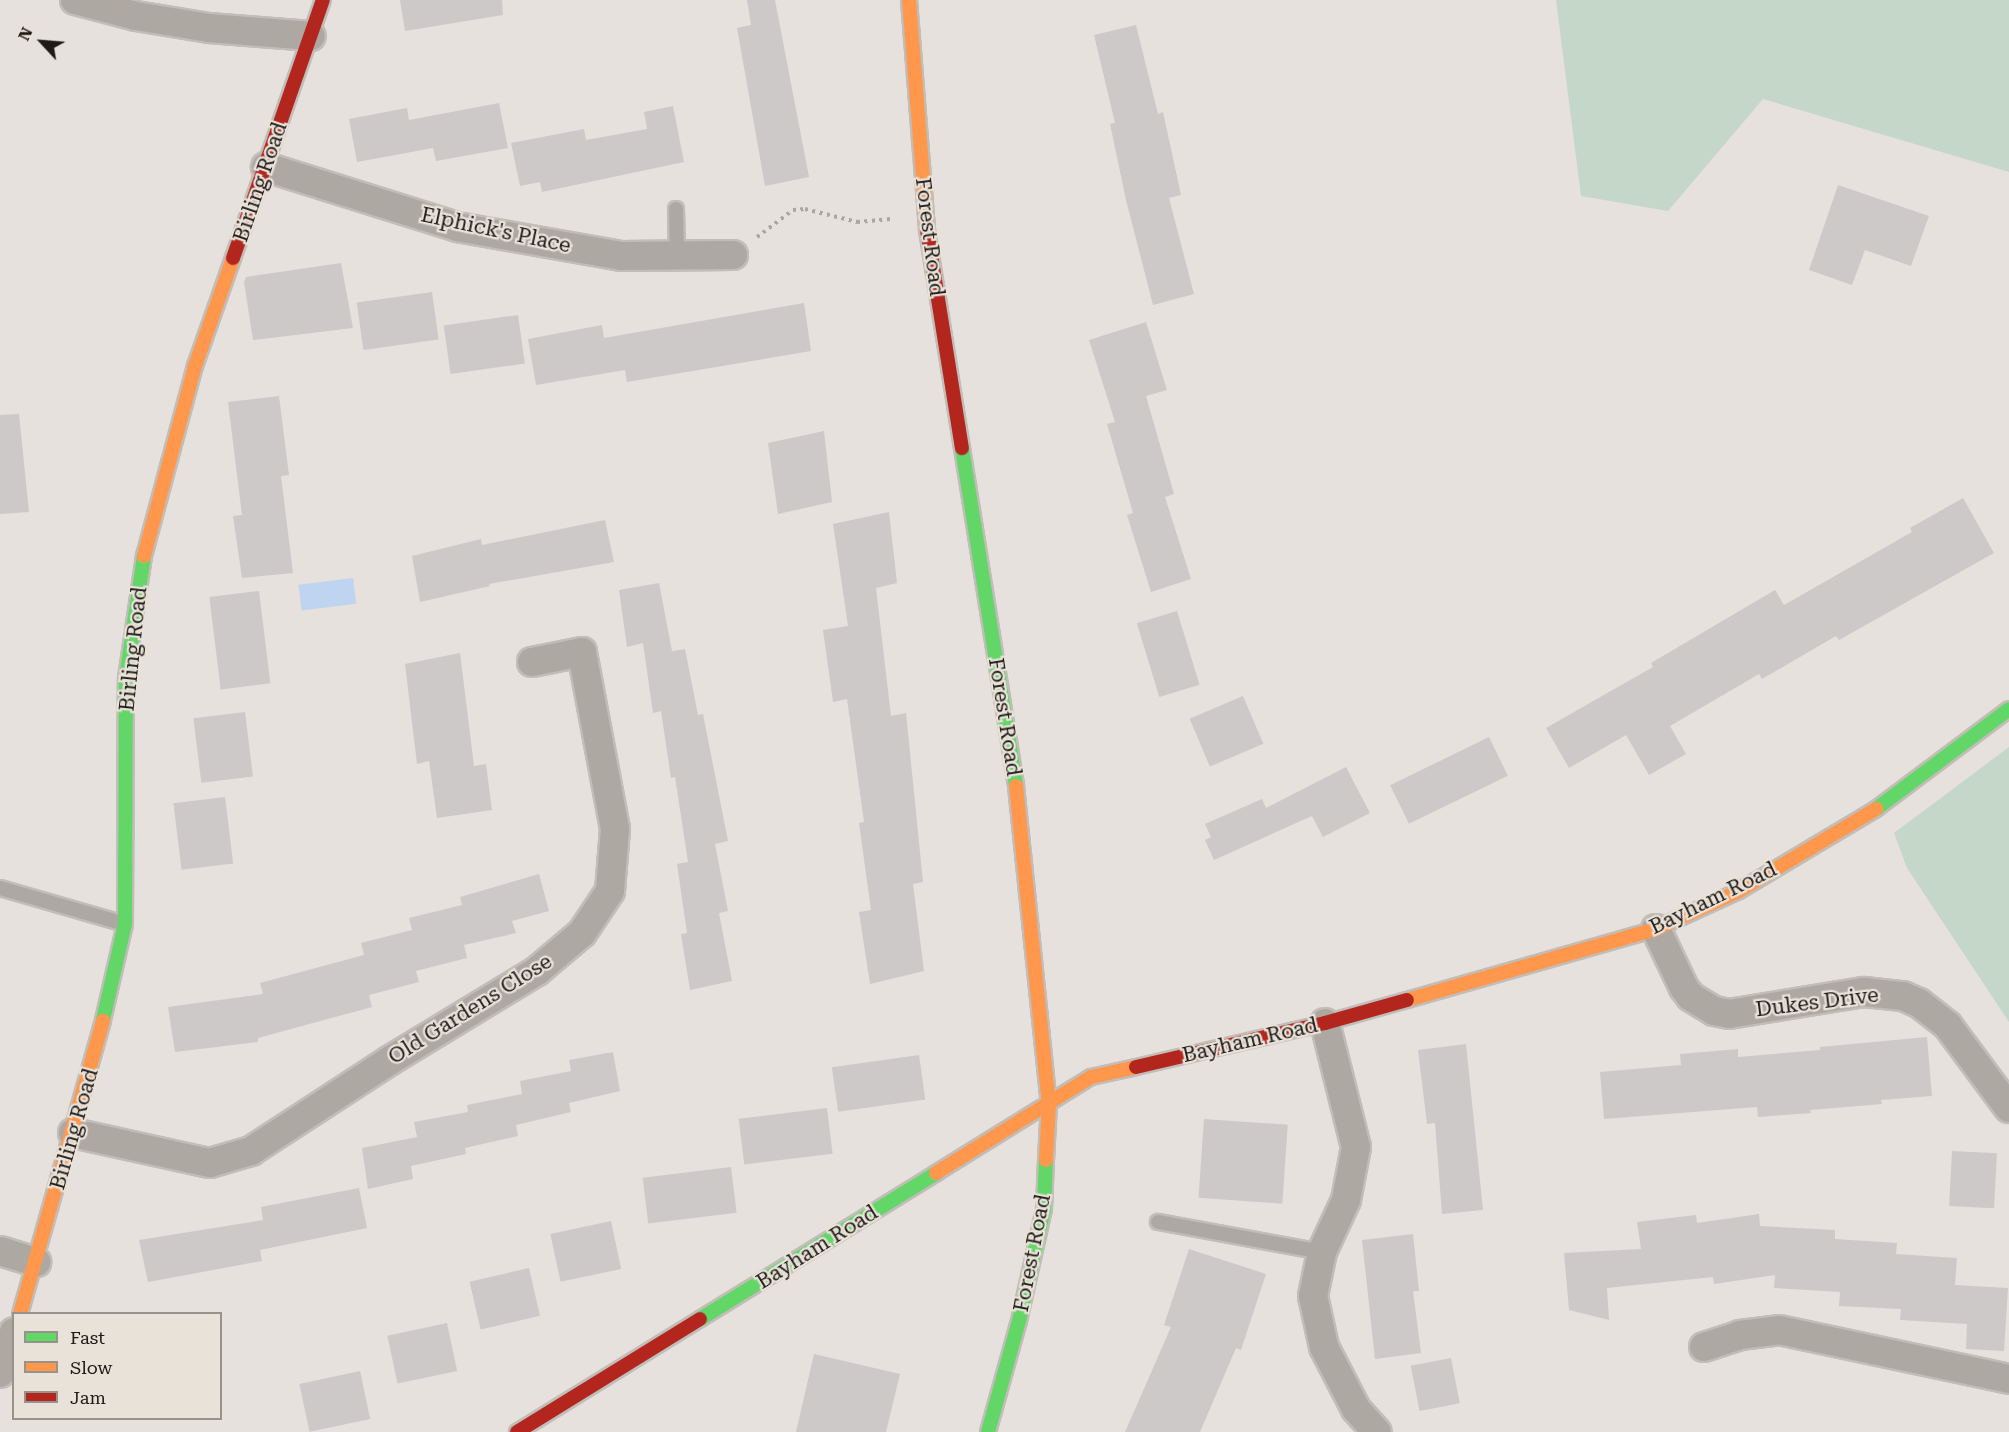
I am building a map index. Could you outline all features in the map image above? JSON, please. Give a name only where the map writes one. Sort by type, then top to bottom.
[{"type":"street","points":[[75,0],[136,16],[209,28],[311,36]]},
{"type":"street","name":"Birling Road","points":[[21,1312],[97,1048],[126,924],[126,678],[146,540],[195,366],[323,0]]},
{"type":"street","name":"Forest Road","points":[[909,0],[925,215],[1017,792],[1049,1103],[1044,1209],[1019,1321],[988,1432]]},
{"type":"street","name":"Elphick's Place","points":[[266,167],[457,226],[621,255],[733,255]]},
{"type":"street","name":"Old Gardens Close","points":[[73,1133],[210,1163],[251,1151],[389,1061],[537,971],[582,933],[610,891],[615,829],[582,652],[532,662]]},
{"type":"street","name":"Bayham Road","points":[[516,1432],[1091,1077],[1325,1023],[1656,929],[1738,891],[1875,810],[2009,709]]},
{"type":"street","name":"Dukes Drive","points":[[1656,929],[1690,997],[1714,1011],[1729,1014],[1864,992],[1903,996],[1919,1003],[1948,1026],[2009,1108]]},
{"type":"street","points":[[1325,1023],[1356,1147],[1346,1200],[1322,1252],[1313,1296],[1324,1347],[1356,1409],[1377,1432]]},
{"type":"street","points":[[0,1251],[36,1262]]},
{"type":"street","points":[[1704,1347],[1740,1335],[1779,1330],[2009,1379]]},
{"type":"street","points":[[0,1373],[12,1338]]},
{"type":"lane","points":[[676,208],[677,255]]},
{"type":"lane","points":[[0,888],[126,924]]},
{"type":"lane","points":[[1158,1222],[1322,1252]]},
{"type":"path","points":[[733,255],[793,210],[805,209],[857,222],[925,215]]},
{"type":"green space","points":[[1556,0],[2009,0],[2009,172],[1763,99],[1668,211],[1581,196]]},
{"type":"green space","points":[[2009,747],[2009,1022],[1907,868],[1894,833]]},
{"type":"water","points":[[353,578],[356,604],[302,611],[298,585]]},
{"type":"building","points":[[400,0],[502,0],[503,15],[405,31]]},
{"type":"building","points":[[747,0],[775,0],[809,177],[765,186],[737,28],[751,25]]},
{"type":"building","points":[[1136,25],[1158,114],[1163,112],[1181,195],[1169,198],[1194,294],[1153,305],[1126,200],[1110,124],[1115,123],[1094,35]]},
{"type":"building","points":[[499,103],[508,148],[436,161],[433,148],[357,162],[349,119],[407,108],[409,120]]},
{"type":"building","points":[[673,106],[684,162],[542,192],[540,182],[520,186],[511,143],[584,129],[586,140],[647,129],[644,112]]},
{"type":"building","points":[[1838,185],[1929,216],[1911,266],[1865,250],[1852,285],[1809,270]]},
{"type":"building","points":[[341,263],[353,328],[253,340],[244,282],[246,277]]},
{"type":"building","points":[[432,292],[439,340],[363,350],[357,303]]},
{"type":"building","points":[[804,303],[811,351],[627,382],[625,370],[536,385],[528,339],[602,325],[604,338]]},
{"type":"building","points":[[518,315],[525,364],[451,374],[444,325]]},
{"type":"building","points":[[1146,322],[1167,390],[1146,396],[1174,494],[1165,497],[1191,579],[1151,592],[1127,515],[1133,513],[1107,424],[1115,422],[1089,340]]},
{"type":"building","points":[[279,396],[289,475],[281,476],[293,573],[242,578],[233,516],[242,515],[228,402]]},
{"type":"building","points":[[19,414],[29,512],[0,514],[0,415]]},
{"type":"building","points":[[824,431],[832,502],[778,514],[768,443]]},
{"type":"building","points":[[1963,498],[1994,553],[1839,640],[1836,636],[1762,679],[1759,674],[1670,726],[1686,754],[1649,775],[1626,735],[1569,768],[1546,728],[1653,667],[1651,663],[1775,590],[1784,605],[1912,532],[1910,528]]},
{"type":"building","points":[[889,512],[897,583],[876,588],[891,716],[906,713],[923,882],[913,884],[924,971],[870,984],[859,912],[871,910],[859,823],[864,822],[847,699],[833,702],[823,630],[848,626],[833,524]]},
{"type":"building","points":[[605,520],[614,562],[489,584],[490,586],[420,602],[412,556],[481,539],[482,545]]},
{"type":"building","points":[[659,583],[672,651],[685,649],[698,715],[703,714],[728,841],[715,844],[728,911],[719,913],[732,981],[690,990],[681,934],[687,933],[677,864],[688,862],[675,777],[671,778],[661,711],[653,713],[643,643],[627,647],[619,590]]},
{"type":"building","points":[[259,591],[270,683],[221,689],[209,597]]},
{"type":"building","points":[[1177,611],[1200,685],[1159,697],[1137,623]]},
{"type":"building","points":[[460,653],[474,766],[486,764],[492,810],[437,818],[429,761],[417,764],[405,664]]},
{"type":"building","points":[[1243,696],[1263,744],[1210,767],[1190,719]]},
{"type":"building","points":[[245,712],[253,777],[201,783],[193,718]]},
{"type":"building","points":[[1489,737],[1508,776],[1409,824],[1390,785]]},
{"type":"building","points":[[1346,767],[1370,813],[1323,837],[1312,816],[1214,860],[1205,840],[1211,837],[1205,824],[1262,799],[1266,808]]},
{"type":"building","points":[[225,797],[233,864],[182,870],[173,803]]},
{"type":"building","points":[[539,874],[549,911],[512,921],[516,933],[464,945],[467,958],[416,971],[419,982],[369,995],[372,1007],[258,1038],[258,1042],[175,1052],[168,1007],[263,994],[260,983],[364,955],[361,943],[412,930],[409,918],[462,905],[460,897]]},
{"type":"building","points":[[1927,1037],[1932,1096],[1881,1100],[1882,1104],[1810,1110],[1811,1113],[1758,1117],[1757,1107],[1604,1119],[1600,1072],[1681,1065],[1680,1054],[1738,1049],[1738,1057]]},
{"type":"building","points":[[1466,1044],[1483,1210],[1442,1214],[1435,1123],[1427,1124],[1418,1050]]},
{"type":"building","points":[[613,1052],[620,1091],[569,1103],[571,1112],[516,1125],[518,1136],[465,1148],[466,1154],[411,1166],[413,1179],[368,1189],[362,1148],[417,1137],[414,1122],[468,1112],[467,1105],[522,1094],[520,1081],[571,1071],[569,1060]]},
{"type":"building","points":[[919,1055],[925,1100],[838,1112],[832,1067]]},
{"type":"building","points":[[827,1108],[833,1154],[744,1165],[739,1119]]},
{"type":"building","points":[[1204,1119],[1288,1125],[1282,1204],[1198,1198]]},
{"type":"building","points":[[1952,1151],[1997,1153],[1994,1208],[1949,1206]]},
{"type":"building","points":[[731,1167],[737,1213],[648,1224],[643,1178]]},
{"type":"building","points":[[359,1188],[367,1228],[260,1250],[262,1261],[148,1282],[139,1240],[263,1220],[261,1207]]},
{"type":"building","points":[[1759,1214],[1760,1226],[1835,1230],[1835,1239],[1897,1243],[1896,1254],[1957,1258],[1955,1285],[2008,1288],[2004,1351],[1966,1349],[1967,1324],[1900,1320],[1901,1309],[1839,1306],[1840,1292],[1774,1288],[1775,1275],[1714,1284],[1713,1277],[1607,1288],[1609,1320],[1569,1310],[1564,1253],[1641,1249],[1637,1222],[1696,1215],[1697,1223]]},
{"type":"building","points":[[611,1221],[621,1269],[561,1282],[550,1234]]},
{"type":"building","points":[[1413,1234],[1419,1291],[1413,1291],[1421,1353],[1375,1359],[1362,1240]]},
{"type":"building","points":[[1189,1249],[1266,1274],[1241,1350],[1236,1348],[1200,1432],[1125,1432],[1171,1327],[1164,1325]]},
{"type":"building","points":[[529,1268],[540,1316],[481,1329],[470,1282]]},
{"type":"building","points":[[447,1323],[457,1371],[398,1384],[387,1336]]},
{"type":"building","points":[[814,1354],[900,1374],[886,1432],[796,1432]]},
{"type":"building","points":[[1451,1358],[1460,1403],[1420,1411],[1411,1366]]},
{"type":"building","points":[[360,1371],[370,1419],[310,1432],[299,1384]]},
{"type":"traffic: fast","points":[[962,448],[1016,786]]},
{"type":"traffic: fast","points":[[103,1020],[125,924],[126,678],[144,556]]},
{"type":"traffic: fast","points":[[1876,809],[2009,709]]},
{"type":"traffic: fast","points":[[988,1432],[1019,1321],[1044,1209],[1046,1160]]},
{"type":"traffic: fast","points":[[700,1319],[936,1173]]},
{"type":"traffic: slow","points":[[909,0],[927,230]]},
{"type":"traffic: slow","points":[[144,556],[195,366],[233,258]]},
{"type":"traffic: slow","points":[[1016,786],[1049,1103],[1046,1160]]},
{"type":"traffic: slow","points":[[1407,1000],[1656,929],[1739,891],[1876,809]]},
{"type":"traffic: slow","points":[[21,1312],[103,1020]]},
{"type":"traffic: slow","points":[[936,1173],[1091,1077],[1136,1067]]},
{"type":"traffic: jam","points":[[233,258],[323,0]]},
{"type":"traffic: jam","points":[[927,230],[962,448]]},
{"type":"traffic: jam","points":[[1136,1067],[1325,1023],[1407,1000]]},
{"type":"traffic: jam","points":[[517,1432],[700,1319]]}]
